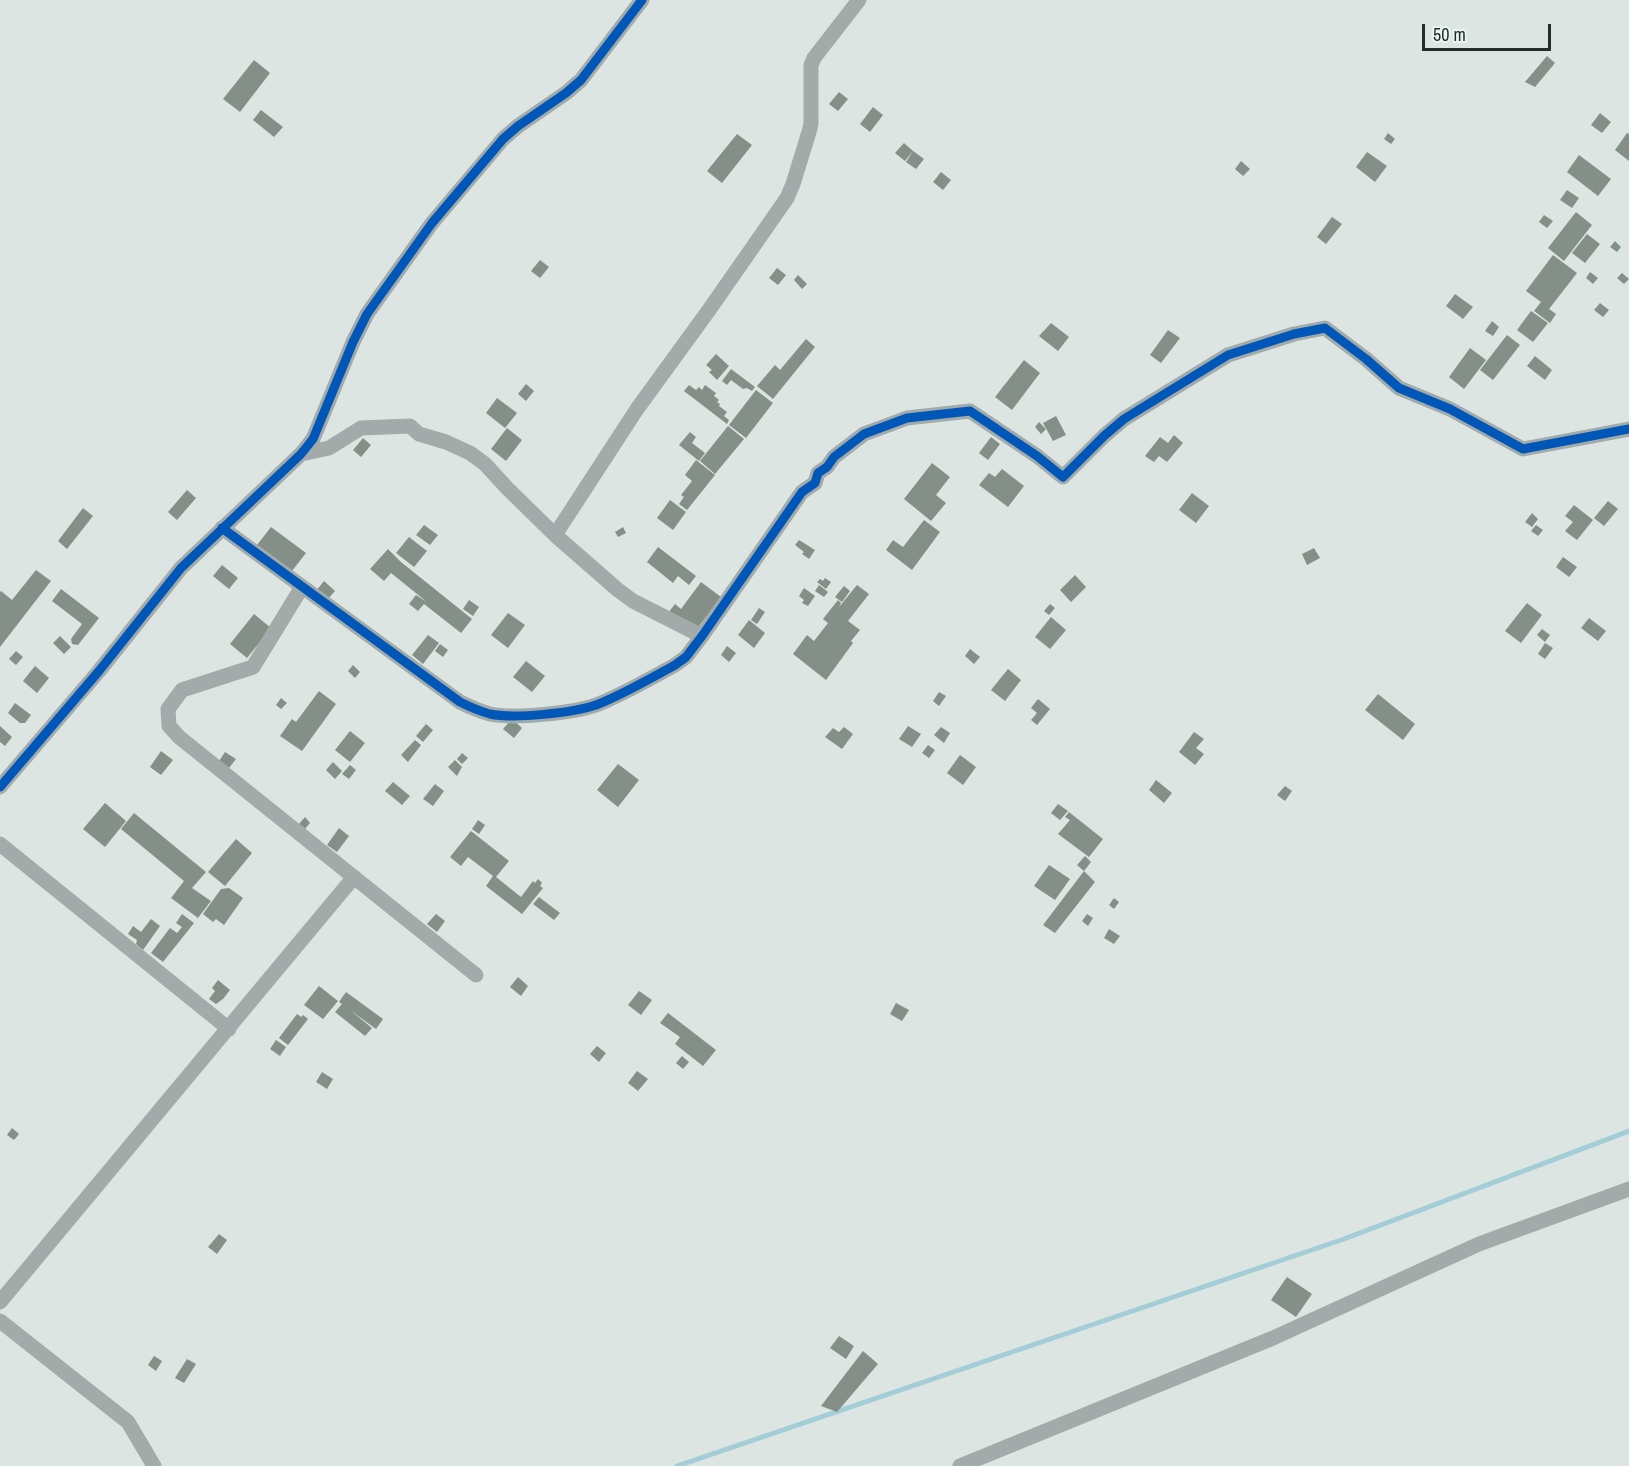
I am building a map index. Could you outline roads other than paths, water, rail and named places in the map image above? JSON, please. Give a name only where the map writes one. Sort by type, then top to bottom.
[{"type":"street","points":[[0,787],[99,671],[181,568],[301,454],[313,439],[367,314],[432,223],[503,139],[581,80],[642,0]]},
{"type":"street","points":[[555,535],[637,409],[787,198],[811,124],[811,65],[820,48],[859,0]]},
{"type":"street","points":[[222,528],[460,702],[477,710],[494,714],[575,711],[598,704],[675,665],[686,657],[802,492],[815,483],[818,473],[827,467],[834,457],[864,434],[907,418],[970,411],[1037,456],[1063,477],[1104,435],[1124,419],[1228,355],[1294,334],[1324,328],[1366,359],[1399,388],[1450,409],[1523,449],[1629,429]]},
{"type":"street","points":[[301,454],[329,448],[361,428],[410,426],[419,434],[446,442],[470,453],[485,464],[555,535],[618,590],[633,601],[702,636]]},
{"type":"street","points":[[302,587],[253,667],[182,690],[168,709],[169,726],[179,737],[476,975]]},
{"type":"street","points":[[0,844],[229,1029]]},
{"type":"street","points":[[0,1302],[354,877]]},
{"type":"street","points":[[960,1466],[1273,1338],[1479,1244],[1629,1188]]},
{"type":"street","points":[[0,1321],[128,1422],[154,1466]]},
{"type":"waterway","points":[[677,1466],[1344,1239],[1629,1131]]}]
